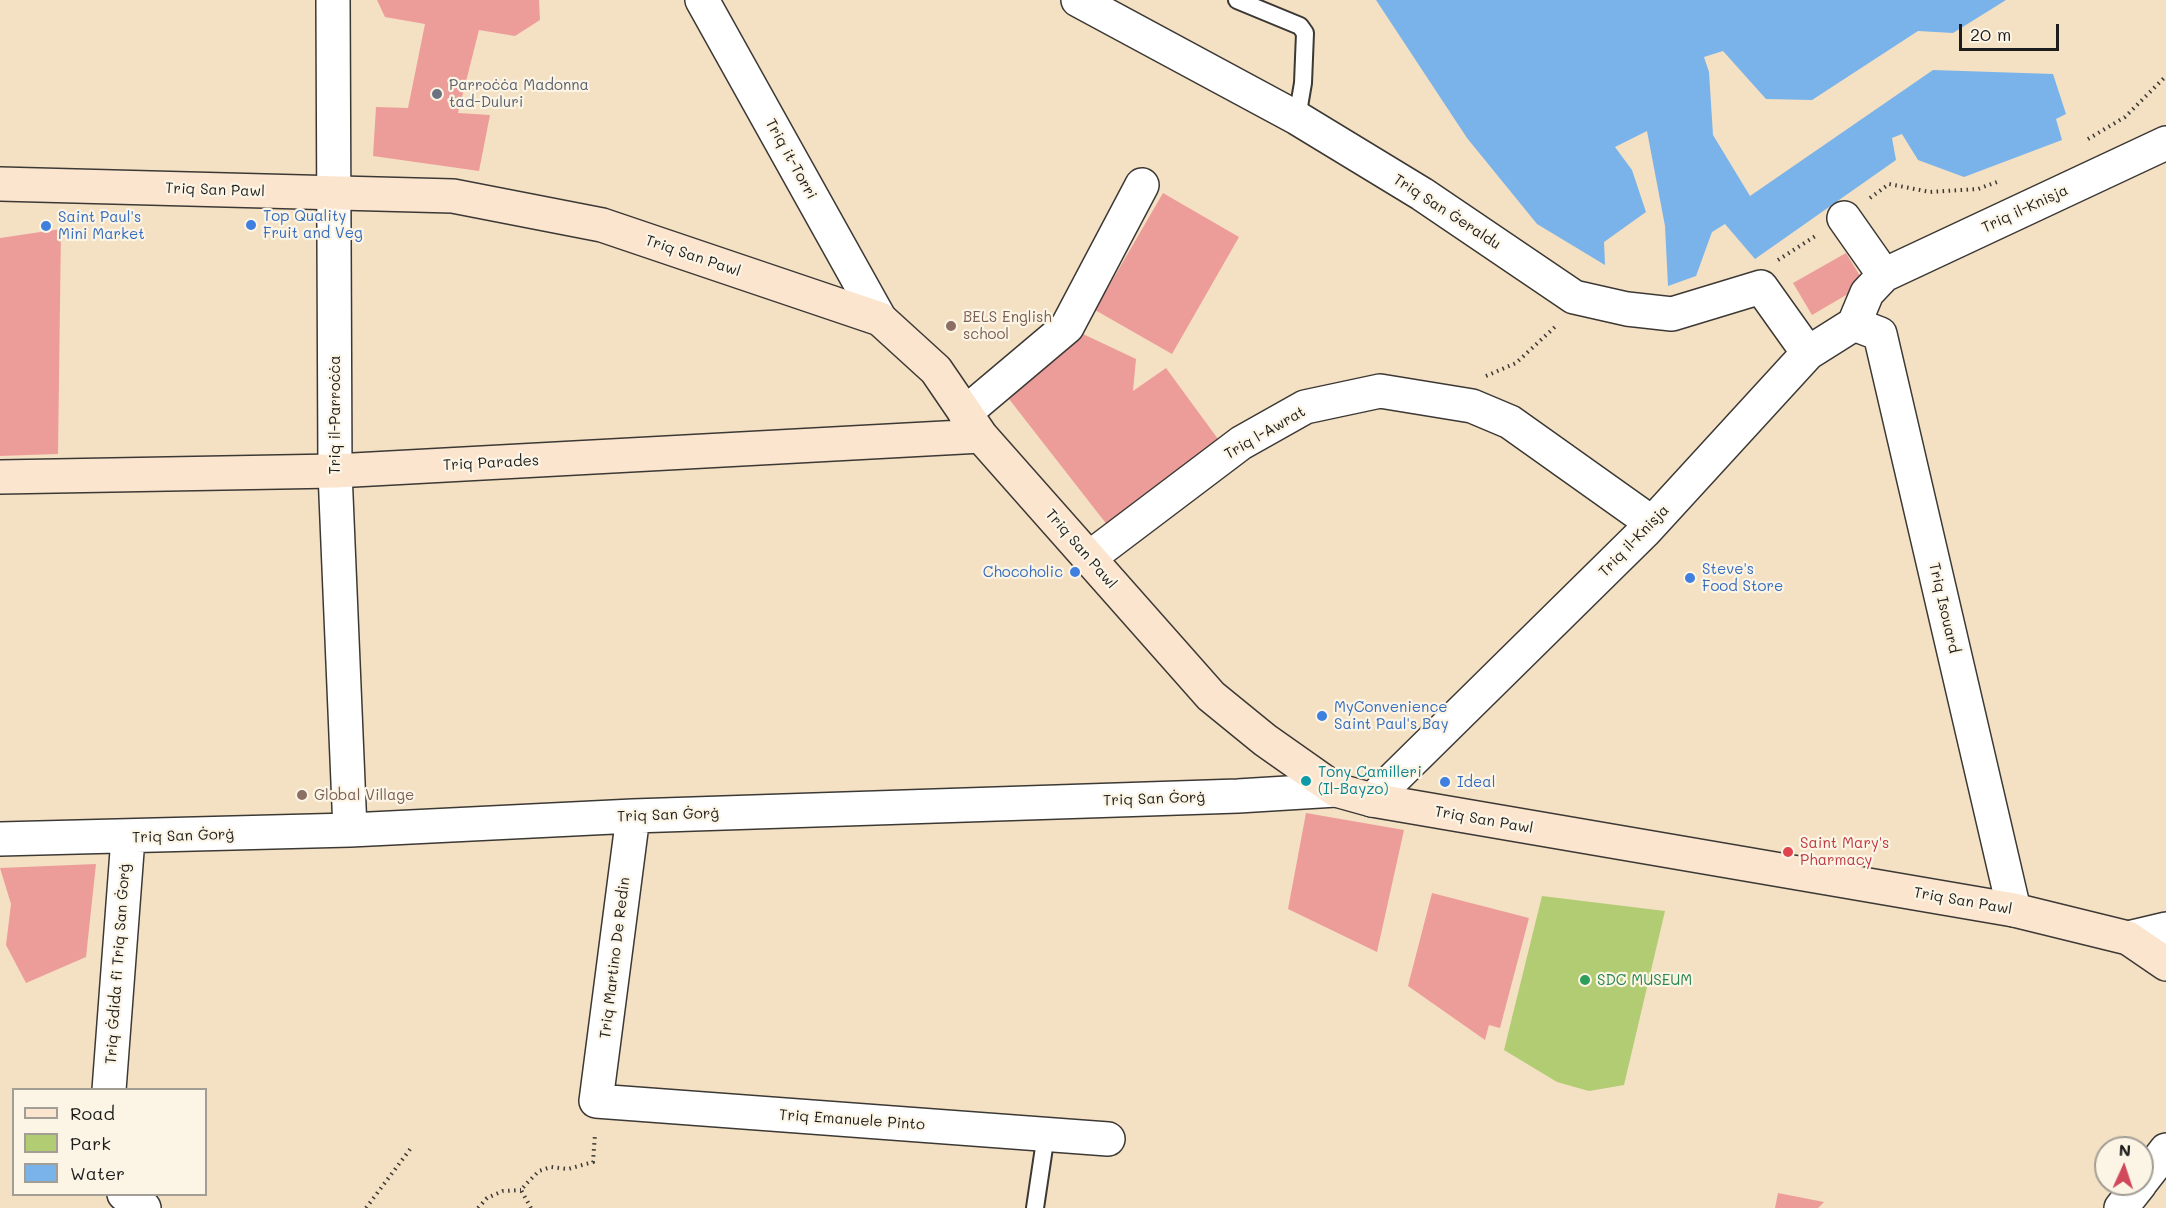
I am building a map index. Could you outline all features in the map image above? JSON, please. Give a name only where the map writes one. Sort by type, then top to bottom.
[{"type":"street","name":"Triq il-Parroċċa","points":[[333,0],[335,471],[350,830]]},
{"type":"street","name":"Triq it-Torri","points":[[702,0],[880,319]]},
{"type":"street","name":"Triq San Ġeraldu","points":[[1078,0],[1297,118],[1422,194],[1574,297],[1588,302],[1672,314],[1761,287]]},
{"type":"street","name":"Triq il-Knisja","points":[[1372,801],[1652,523],[1808,353],[1854,324],[1867,293],[1884,275],[2164,152]]},
{"type":"street","name":"Triq San Pawl","points":[[0,184],[453,196],[602,225],[880,319],[936,370],[973,424],[1211,696],[1265,740],[1336,790],[1372,801],[2014,909],[2128,938],[2166,964]]},
{"type":"street","points":[[973,424],[1067,327],[1142,185]]},
{"type":"street","points":[[1844,218],[1884,275]]},
{"type":"street","points":[[1761,287],[1808,353]]},
{"type":"street","name":"Triq Isouard","points":[[1854,324],[1880,334],[2014,909]]},
{"type":"street","name":"Triq l-Awrat","points":[[1089,558],[1241,443],[1305,407],[1380,391],[1472,406],[1510,422],[1652,523]]},
{"type":"street","name":"Triq Parades","points":[[0,477],[335,471],[973,424]]},
{"type":"street","name":"Triq San Ġorġ","points":[[0,840],[350,830],[633,816],[1238,796],[1336,790]]},
{"type":"street","name":"Triq Martino De Redin","points":[[597,1101],[633,816]]},
{"type":"street","name":"Triq Ġdida fi Triq San Ġorġ","points":[[109,1088],[128,838]]},
{"type":"street","points":[[2128,938],[2166,929]]},
{"type":"street","name":"Triq Emanuele Pinto","points":[[597,1101],[1108,1139]]},
{"type":"street","points":[[2154,1165],[2166,1150]]},
{"type":"street","points":[[127,1196],[144,1208]]},
{"type":"street","points":[[2121,1208],[2130,1196]]},
{"type":"lane","points":[[1237,0],[1300,26],[1305,33],[1304,75],[1297,118]]},
{"type":"lane","points":[[1035,1208],[1046,1134]]},
{"type":"path","points":[[2086,141],[2125,117],[2166,76]]},
{"type":"path","points":[[1761,287],[1765,268],[1844,218],[1889,184],[1930,192],[1978,189],[2007,178]]},
{"type":"path","points":[[1484,376],[1516,363],[1569,314],[1588,302]]},
{"type":"path","points":[[478,1208],[487,1198],[503,1191],[521,1190],[539,1171],[551,1167],[568,1169],[593,1162],[597,1101]]},
{"type":"path","points":[[366,1208],[411,1148]]},
{"type":"path","points":[[521,1190],[531,1208]]},
{"type":"green space","name":"SDC MUSEUM","points":[[1542,896],[1665,911],[1624,1085],[1589,1091],[1557,1082],[1504,1050]]},
{"type":"water","points":[[1376,0],[2006,0],[1953,33],[1918,31],[1812,100],[1766,99],[1723,51],[1704,57],[1709,72],[1713,135],[1750,196],[1933,70],[2053,74],[2066,114],[2056,119],[2062,140],[1964,177],[1918,160],[1902,134],[1892,138],[1896,160],[1755,259],[1725,224],[1712,232],[1696,276],[1668,286],[1665,226],[1647,131],[1615,147],[1632,170],[1646,212],[1604,242],[1605,265],[1537,224],[1467,138]]},
{"type":"building","name":"Parroċċa Madonna tad-Duluri","points":[[377,0],[539,0],[540,20],[515,36],[479,30],[458,113],[490,115],[479,171],[373,156],[376,107],[408,108],[425,24],[385,17]]},
{"type":"building","points":[[1163,193],[1239,237],[1172,354],[1095,310]]},
{"type":"building","points":[[61,229],[58,454],[0,456],[0,238]]},
{"type":"building","points":[[1846,253],[1865,284],[1812,315],[1793,283]]},
{"type":"building","points":[[1083,334],[1136,359],[1133,391],[1166,368],[1218,439],[1108,526],[1009,399]]},
{"type":"building","points":[[1306,813],[1404,830],[1377,952],[1288,909]]},
{"type":"building","points":[[96,864],[86,957],[26,983],[6,945],[11,904],[0,868]]},
{"type":"building","points":[[1432,893],[1529,918],[1500,1028],[1489,1025],[1485,1040],[1408,986]]},
{"type":"building","points":[[1778,1193],[1824,1202],[1818,1208],[1775,1208]]},
{"type":"place","name":"Parroċċa Madonna tad-Duluri","points":[[437,94]]},
{"type":"place","name":"Top Quality Fruit and Veg","points":[[251,225]]},
{"type":"place","name":"Saint Paul's Mini Market","points":[[46,226]]},
{"type":"place","name":"BELS English school","points":[[951,326]]},
{"type":"place","name":"Chocoholic","points":[[1075,572]]},
{"type":"place","name":"Steve's Food Store","points":[[1690,578]]},
{"type":"place","name":"MyConvenience Saint Paul's Bay","points":[[1322,716]]},
{"type":"place","name":"Tony Camilleri (Il-Bayzo)","points":[[1306,781]]},
{"type":"place","name":"Ideal","points":[[1445,782]]},
{"type":"place","name":"Global Village","points":[[302,795]]},
{"type":"place","name":"Saint Mary's Pharmacy","points":[[1788,852]]},
{"type":"place","name":"SDC MUSEUM","points":[[1585,980]]}]
